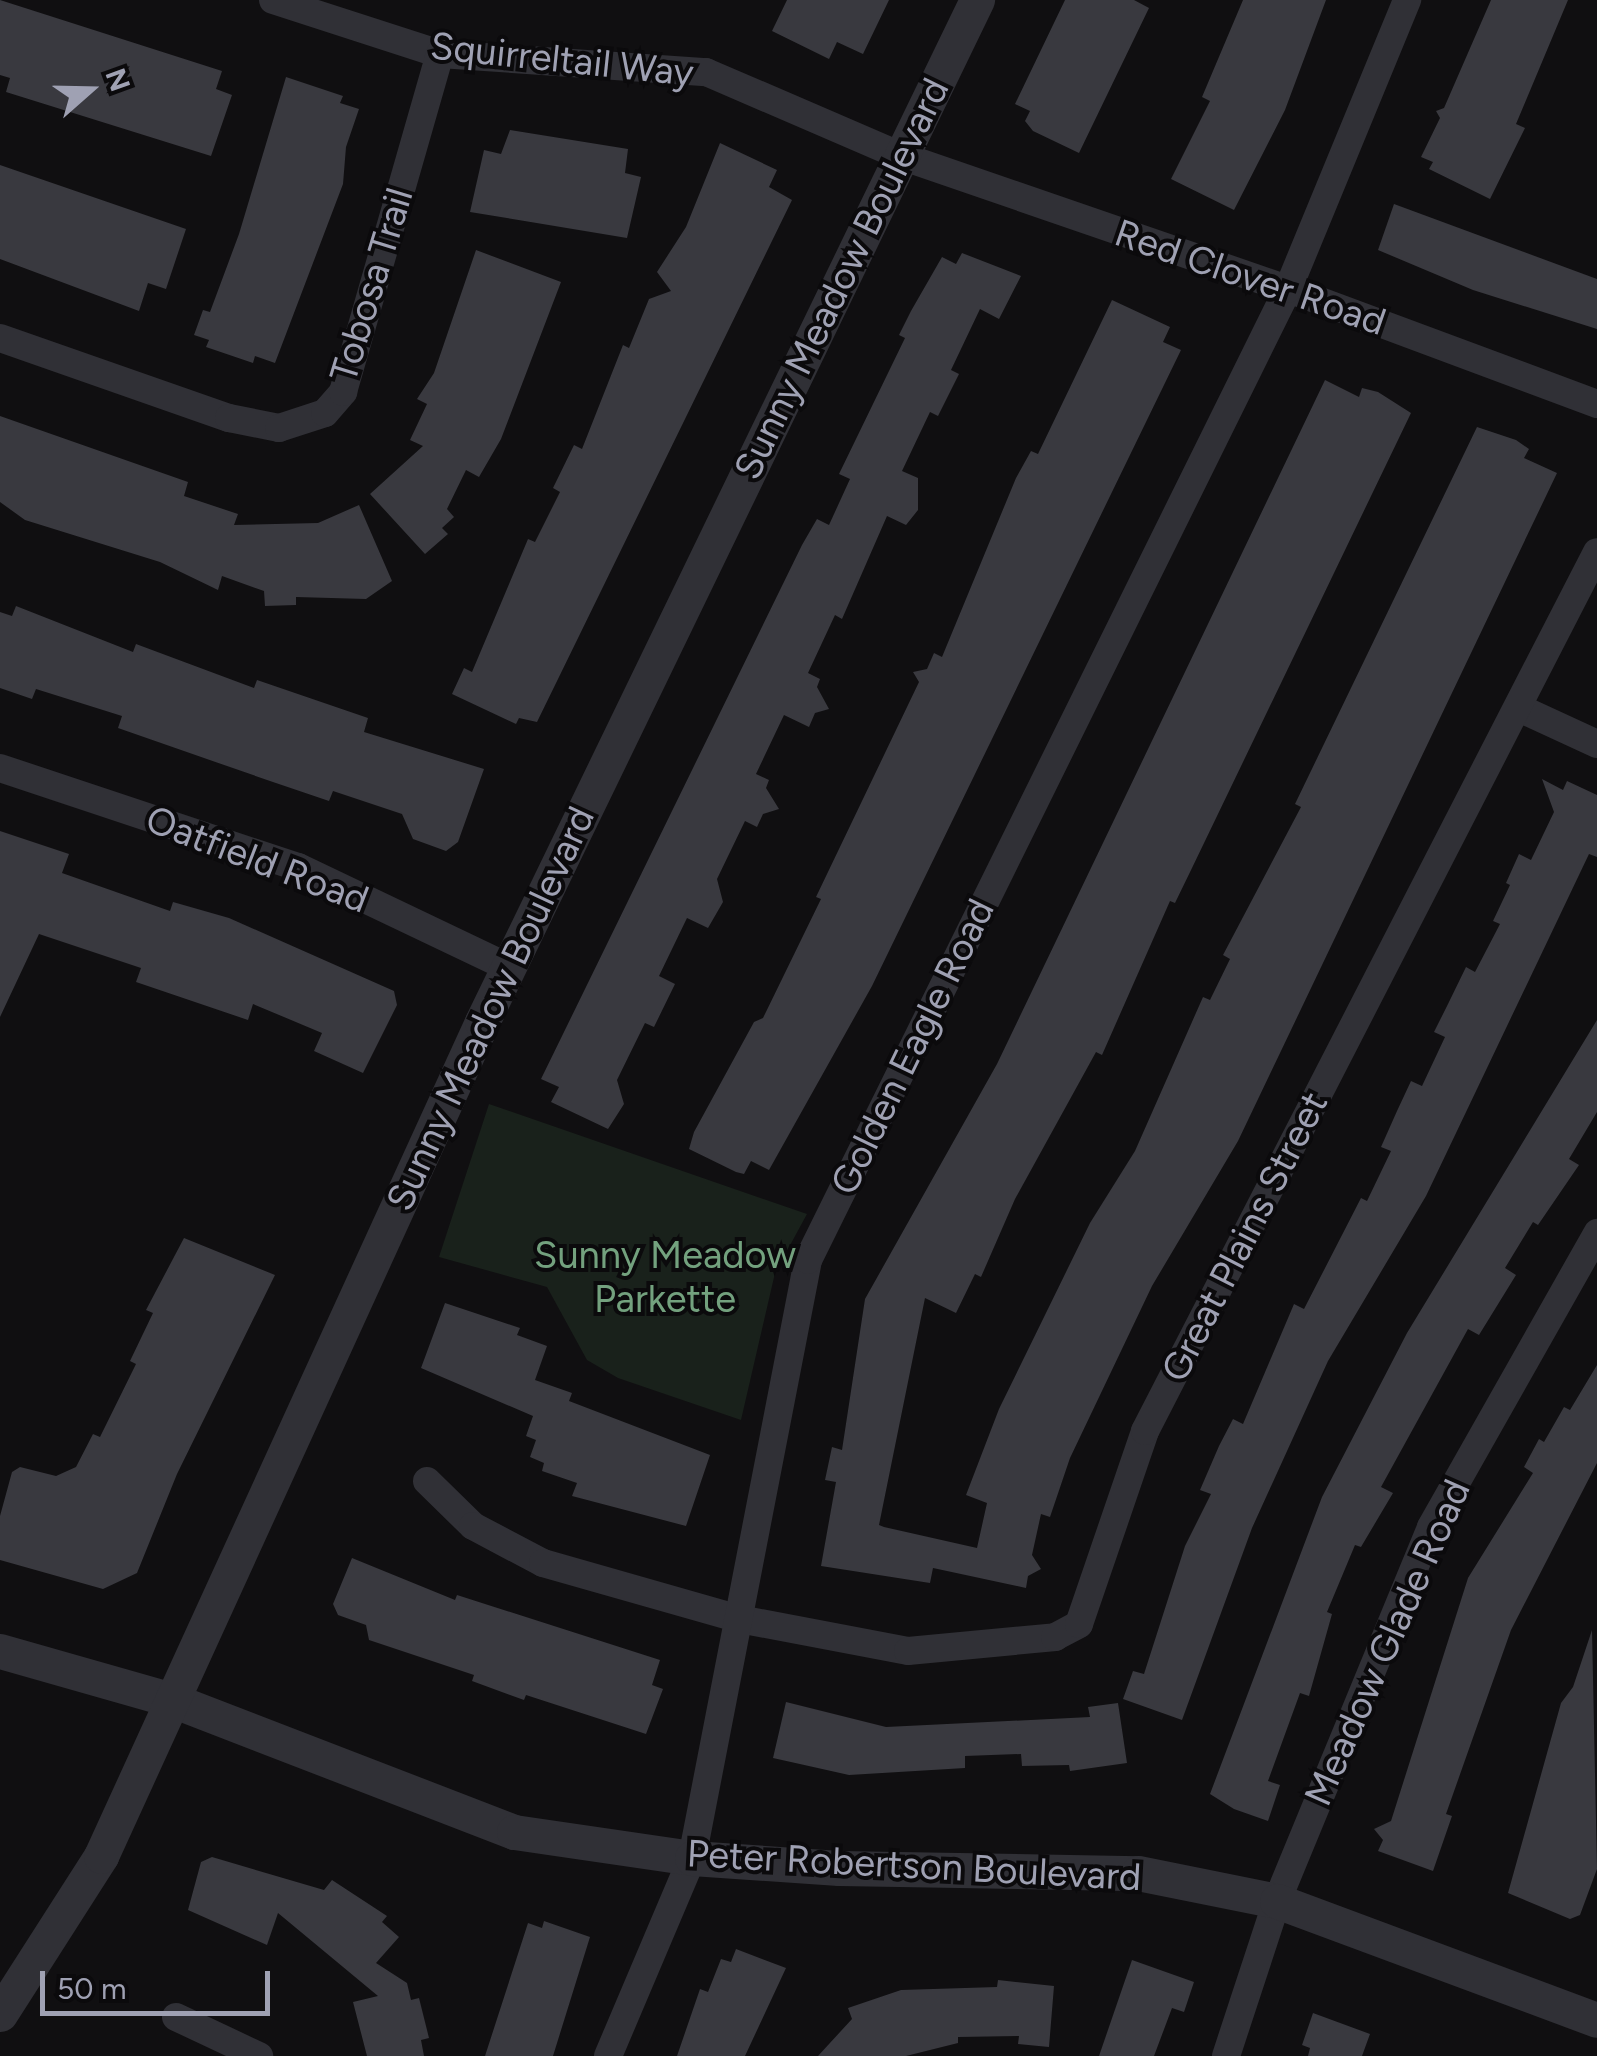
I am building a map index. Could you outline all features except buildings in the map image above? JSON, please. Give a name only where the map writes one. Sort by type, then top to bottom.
[{"type":"street","name":"Squirreltail Way","points":[[273,0],[440,54],[706,72],[901,156]]},
{"type":"street","name":"Sunny Meadow Boulevard","points":[[0,2014],[101,1856],[508,967],[977,0]]},
{"type":"street","name":"Golden Eagle Road","points":[[608,2056],[692,1858],[808,1260],[1288,289],[1406,0]]},
{"type":"street","name":"Tobosa Trail","points":[[0,338],[229,418],[279,428],[325,414],[343,392],[440,54]]},
{"type":"street","name":"Red Clover Road","points":[[901,156],[1288,289],[1597,404]]},
{"type":"street","name":"Great Plains Street","points":[[426,1481],[473,1526],[543,1563],[739,1619],[908,1651],[1055,1637],[1080,1624],[1145,1431],[1597,552]]},
{"type":"street","points":[[1519,708],[1597,744]]},
{"type":"street","name":"Oatfield Road","points":[[0,768],[298,867],[508,967]]},
{"type":"street","name":"Meadow Glade Road","points":[[1226,2056],[1278,1902],[1431,1527],[1597,1233]]},
{"type":"street","name":"Peter Robertson Boulevard","points":[[0,1651],[172,1700],[514,1832],[692,1858],[839,1868],[1138,1873],[1278,1902],[1597,2020]]},
{"type":"street","points":[[176,2018],[259,2056]]},
{"type":"green space","name":"Sunny Meadow Parkette","points":[[489,1104],[807,1214],[775,1273],[741,1420],[618,1378],[587,1360],[547,1287],[439,1257]]}]
